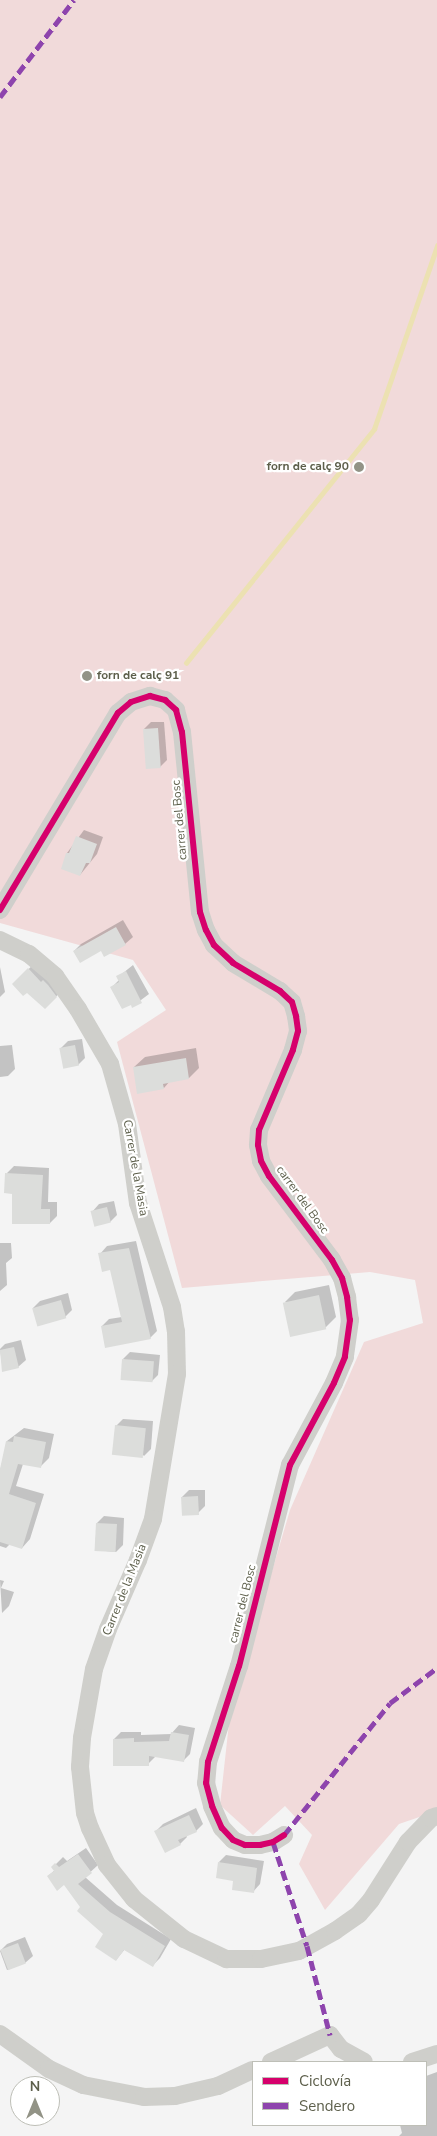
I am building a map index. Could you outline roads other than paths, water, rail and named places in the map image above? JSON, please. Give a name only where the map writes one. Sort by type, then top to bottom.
[{"type":"street","name":"carrer del Bosc","points":[[0,910],[118,713],[131,702],[150,696],[164,700],[176,710],[182,732],[200,912],[206,930],[214,944],[233,963],[280,991],[292,1002],[296,1016],[298,1031],[293,1050],[259,1130],[258,1145],[261,1161],[269,1176],[332,1260],[348,1297],[350,1320],[345,1357],[334,1383],[290,1465],[239,1666],[208,1762],[206,1783],[212,1806],[222,1828],[234,1840],[245,1845],[260,1845],[273,1842],[284,1835]]},
{"type":"street","name":"Carrer de la Masia","points":[[0,940],[29,954],[54,976],[78,1009],[110,1064],[127,1124],[138,1203],[172,1307],[176,1331],[178,1374],[153,1518],[138,1560],[108,1629],[94,1669],[82,1738],[80,1767],[85,1813],[107,1865],[134,1899],[184,1939],[226,1959],[261,1959],[300,1951],[335,1931],[359,1914],[371,1900],[408,1842],[431,1818],[437,1816]]},
{"type":"street","points":[[0,2034],[49,2069],[83,2085],[144,2097],[175,2096],[218,2086],[252,2070]]},
{"type":"street","points":[[273,2061],[330,2034],[341,2050],[362,2061]]},
{"type":"street","points":[[415,2061],[437,2054]]},
{"type":"waterway","points":[[186,663],[374,429],[437,246]]},
{"type":"place","name":"forn de calç 90","points":[[359,467]]},
{"type":"place","name":"forn de calç 91","points":[[87,676]]}]
